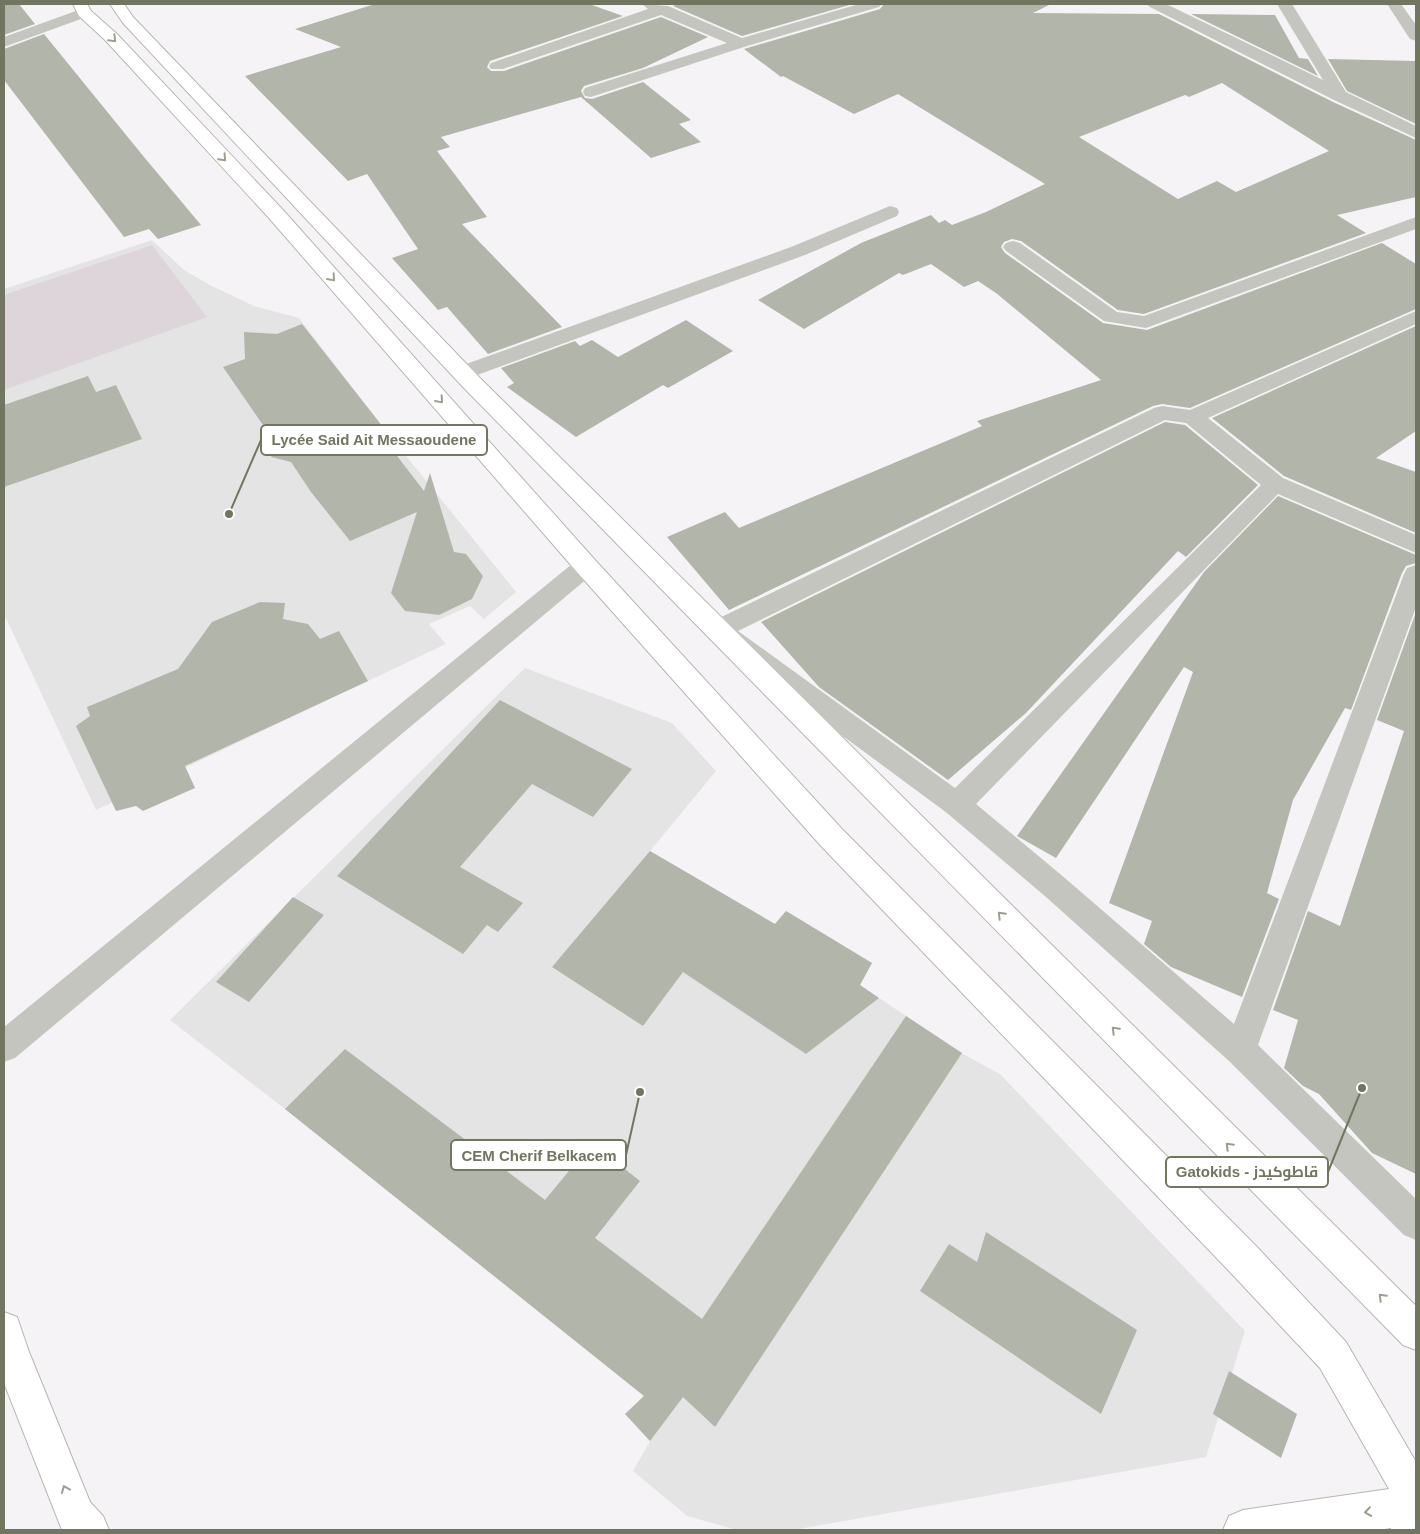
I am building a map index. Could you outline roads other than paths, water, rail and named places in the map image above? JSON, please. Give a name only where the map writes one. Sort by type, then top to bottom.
[{"type":"main road","points":[[116,4],[128,20],[462,373],[1416,1332]]},
{"type":"main road","points":[[82,8],[276,214],[586,566],[832,838],[1243,1259],[1333,1355],[1416,1499]]},
{"type":"main road","points":[[4,1330],[10,1352],[76,1516],[89,1530]]},
{"type":"main road","points":[[1243,1530],[1416,1505],[1411,1530]]},
{"type":"street","points":[[591,92],[741,43],[874,4]]},
{"type":"street","points":[[1156,4],[1416,133]]},
{"type":"street","points":[[1285,4],[1340,96]]},
{"type":"street","points":[[1394,4],[1416,36]]},
{"type":"street","points":[[496,66],[656,6],[741,43]]},
{"type":"street","points":[[4,42],[82,8]]},
{"type":"street","points":[[462,373],[798,251],[890,212]]},
{"type":"street","points":[[1013,247],[1111,317],[1146,322],[1416,223]]},
{"type":"street","points":[[1192,417],[1416,317]]},
{"type":"street","points":[[1416,546],[1275,484],[1192,417],[1162,413],[718,630],[957,805],[1056,888],[1240,1050],[1416,1223]]},
{"type":"street","points":[[957,805],[1275,484]]},
{"type":"street","points":[[4,1047],[586,566]]},
{"type":"street","points":[[1240,1050],[1416,574]]},
{"type":"place","name":"Lycée Said Ait Messaoudene","points":[[229,514]]},
{"type":"place","name":"Gatokids - قاطوكيدز","points":[[1362,1088]]},
{"type":"place","name":"CEM Cherif Belkacem","points":[[640,1092]]}]
